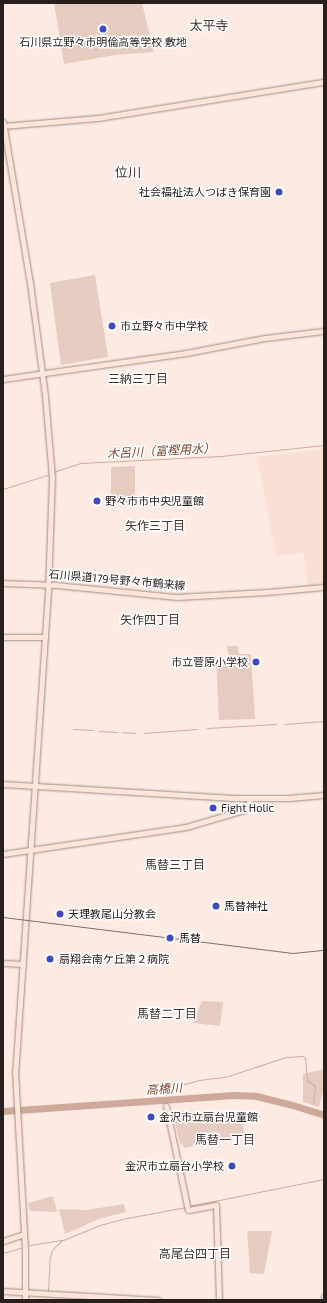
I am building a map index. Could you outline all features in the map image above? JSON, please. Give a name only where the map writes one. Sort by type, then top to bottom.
[{"type":"street","points":[[3,126],[98,118],[324,82]]},
{"type":"street","points":[[3,122],[30,283],[42,373],[52,472],[45,637],[29,850],[23,964],[15,1071],[25,1240],[25,1300]]},
{"type":"street","points":[[3,379],[186,352],[265,338],[324,331]]},
{"type":"street","name":"石川県道179号野々市鶴来線","points":[[3,583],[48,584],[176,597],[324,587]]},
{"type":"street","points":[[3,637],[45,637]]},
{"type":"street","points":[[3,784],[251,799],[324,795]]},
{"type":"street","points":[[3,854],[186,827],[208,819],[244,810],[251,799]]},
{"type":"street","points":[[3,963],[23,964]]},
{"type":"street","points":[[166,1106],[188,1210],[216,1205],[219,1300]]},
{"type":"street","points":[[3,1241],[24,1234]]},
{"type":"street","points":[[3,1291],[158,1300]]},
{"type":"shaded area","name":"石川県立野々市明倫高等学校 敷地","points":[[54,3],[142,3],[154,52],[115,55],[64,64]]},
{"type":"shaded area","points":[[95,275],[108,357],[61,365],[50,283]]},
{"type":"shaded area","points":[[324,449],[324,583],[308,586],[303,553],[276,556],[257,457]]},
{"type":"shaded area","points":[[135,466],[135,503],[111,503],[111,467]]},
{"type":"shaded area","points":[[227,646],[238,646],[239,654],[251,654],[255,719],[219,720],[216,660],[229,659]]},
{"type":"shaded area","points":[[202,1001],[223,1002],[220,1026],[193,1023]]},
{"type":"shaded area","points":[[324,1069],[324,1087],[319,1107],[303,1102],[303,1074]]},
{"type":"shaded area","points":[[177,1111],[240,1116],[245,1135],[185,1148],[180,1143],[173,1114]]},
{"type":"shaded area","points":[[53,1196],[57,1212],[30,1211],[28,1203]]},
{"type":"shaded area","points":[[124,1204],[126,1212],[99,1219],[65,1234],[59,1209],[87,1210]]},
{"type":"shaded area","points":[[247,1231],[272,1231],[264,1274],[250,1273]]},
{"type":"waterway","name":"木呂川（富樫用水）","points":[[53,472],[81,463],[221,456],[324,445]]},
{"type":"waterway","name":"木呂川（富樫用水）","points":[[3,489],[50,474]]},
{"type":"waterway","points":[[284,724],[324,721]]},
{"type":"waterway","points":[[207,728],[276,724]]},
{"type":"waterway","points":[[73,729],[93,730]]},
{"type":"waterway","points":[[144,733],[197,729]]},
{"type":"waterway","points":[[99,731],[117,732]]},
{"type":"waterway","points":[[122,732],[135,733]]},
{"type":"waterway","points":[[177,1086],[199,1080],[225,1077],[286,1057],[303,1056],[305,1058],[307,1080],[315,1086],[313,1104]]},
{"type":"waterway","name":"高橋川","points":[[3,1111],[233,1095],[256,1096],[324,1115]]},
{"type":"waterway","points":[[189,1206],[324,1179]]},
{"type":"waterway","points":[[30,1245],[63,1240],[100,1225],[122,1219],[186,1207]]},
{"type":"waterway","points":[[48,1291],[50,1257],[52,1250],[61,1241]]},
{"type":"waterway","points":[[3,1253],[20,1248]]},
{"type":"railway","points":[[3,917],[293,953],[324,950]]},
{"type":"place","name":"石川県立野々市明倫高等学校 敷地","points":[[103,29]]},
{"type":"place","name":"社会福祉法人つばき保育園","points":[[279,192]]},
{"type":"place","name":"市立野々市中学校","points":[[112,326]]},
{"type":"place","name":"野々市市中央児童館","points":[[97,501]]},
{"type":"place","name":"市立菅原小学校","points":[[256,662]]},
{"type":"place","name":"Fight Holic","points":[[213,808]]},
{"type":"place","name":"馬替神社","points":[[216,906]]},
{"type":"place","name":"天理教尾山分教会","points":[[60,914]]},
{"type":"place","name":"馬替","points":[[170,938]]},
{"type":"place","name":"扇翔会南ケ丘第２病院","points":[[50,959]]},
{"type":"place","name":"金沢市立扇台児童館","points":[[151,1117]]},
{"type":"place","name":"金沢市立扇台小学校","points":[[232,1166]]},
{"type":"district","name":"太平寺","points":[[209,25]]},
{"type":"district","name":"位川","points":[[128,172]]},
{"type":"district","name":"三納三丁目","points":[[138,379]]},
{"type":"district","name":"矢作三丁目","points":[[155,526]]},
{"type":"district","name":"矢作四丁目","points":[[150,620]]},
{"type":"district","name":"馬替三丁目","points":[[175,865]]},
{"type":"district","name":"馬替二丁目","points":[[167,1014]]},
{"type":"district","name":"馬替一丁目","points":[[225,1140]]},
{"type":"district","name":"高尾台四丁目","points":[[195,1254]]}]
